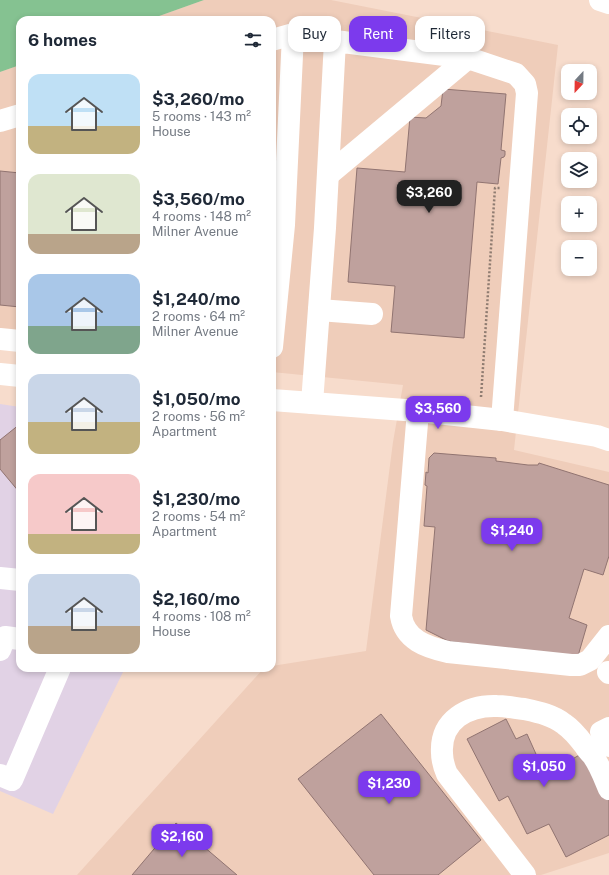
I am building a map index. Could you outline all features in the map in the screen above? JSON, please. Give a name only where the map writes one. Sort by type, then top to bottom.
[{"type":"main road","points":[[600,0],[609,3]]},
{"type":"main road","points":[[276,39],[293,34],[284,225],[276,306]]},
{"type":"main road","points":[[312,403],[328,175],[335,41],[468,58],[516,74],[525,84],[527,93],[502,420]]},
{"type":"main road","points":[[328,175],[468,58]]},
{"type":"main road","points":[[0,121],[16,116]]},
{"type":"main road","points":[[319,310],[372,314]]},
{"type":"main road","points":[[0,339],[16,340]]},
{"type":"main road","points":[[0,374],[16,376]]},
{"type":"main road","points":[[276,400],[418,411],[502,420],[597,436],[609,440]]},
{"type":"main road","points":[[418,411],[401,616],[406,632],[421,643],[432,648],[448,652],[570,666],[580,665],[590,660],[609,636]]},
{"type":"main road","points":[[0,578],[16,580]]},
{"type":"main road","points":[[0,650],[5,637],[16,638]]},
{"type":"main road","points":[[0,775],[12,780],[58,672]]},
{"type":"main road","points":[[524,875],[447,774],[443,761],[442,747],[447,727],[454,719],[465,711],[479,707],[497,706],[512,707],[547,714],[565,724],[580,740],[593,756],[602,771],[609,789]]},
{"type":"main road","points":[[609,728],[601,732],[609,746]]},
{"type":"path","points":[[481,397],[495,188],[520,188]]},
{"type":"shaded area","points":[[204,0],[331,0],[415,17],[415,52],[485,52],[485,31],[558,45],[514,450],[609,472],[609,853],[541,875],[77,875],[260,672],[276,672],[276,665],[366,651],[393,442],[403,385],[276,372],[276,16],[159,16]]},
{"type":"shaded area","points":[[16,66],[16,346],[0,344],[0,72]]},
{"type":"shaded area","points":[[0,404],[16,406],[16,672],[123,672],[53,814],[0,791]]},
{"type":"green space","points":[[0,0],[204,0],[159,16],[16,16],[16,66],[0,72]]},
{"type":"building","points":[[443,89],[506,94],[501,150],[505,151],[505,155],[501,158],[498,184],[477,182],[464,338],[391,332],[395,286],[348,282],[357,168],[405,172],[410,117],[426,118],[441,106]]},
{"type":"building","points":[[0,171],[16,173],[16,307],[0,305]]},
{"type":"building","points":[[16,427],[16,488],[0,469],[0,440]]},
{"type":"building","points":[[434,453],[496,458],[496,461],[528,465],[538,465],[539,463],[609,485],[609,556],[603,575],[584,569],[569,618],[587,625],[578,656],[568,658],[448,641],[426,630],[435,527],[424,526],[427,486],[425,485],[426,472],[428,473],[429,458]]},
{"type":"building","points":[[381,714],[481,840],[438,875],[374,875],[298,779]]},
{"type":"building","points":[[506,719],[516,739],[527,734],[540,763],[552,755],[560,766],[583,753],[609,799],[609,835],[566,857],[549,824],[527,834],[508,796],[499,801],[467,739]]},
{"type":"building","points":[[176,823],[237,875],[132,875]]}]
